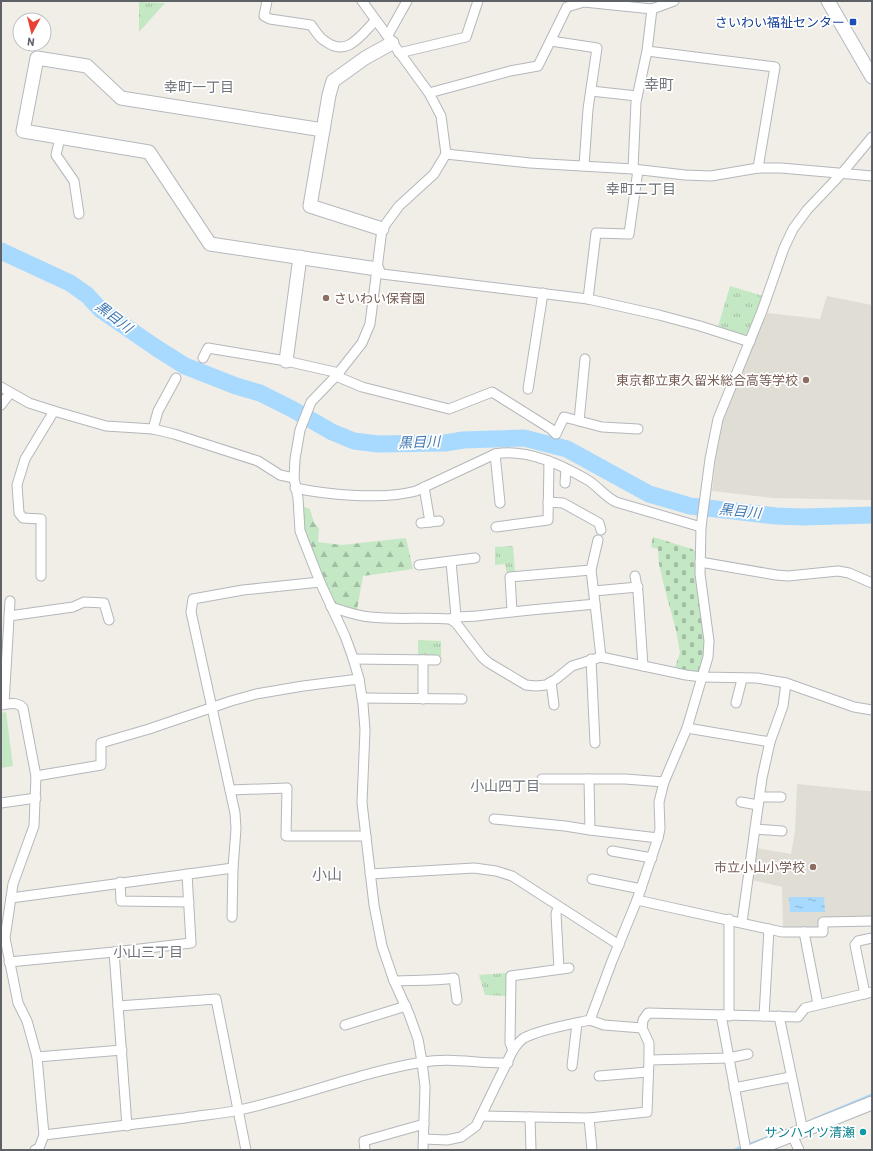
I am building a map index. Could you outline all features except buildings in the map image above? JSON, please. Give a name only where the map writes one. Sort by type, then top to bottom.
[{"type":"street","points":[[267,1],[264,16],[270,19],[311,24],[325,41],[339,48],[350,46],[375,21]]},
{"type":"street","points":[[362,1],[375,21],[429,93],[441,116],[446,154],[434,174],[399,206],[382,229],[370,324],[362,343],[338,374],[311,402],[301,428],[295,459],[295,483],[298,498],[300,531],[320,582],[345,636],[359,679],[365,730],[362,803],[370,874],[378,928],[394,981],[406,1006],[418,1039],[425,1086],[424,1139],[422,1150]]},
{"type":"street","points":[[393,44],[407,1]]},
{"type":"street","points":[[429,93],[510,71],[538,66],[566,7],[584,1],[652,9],[674,1]]},
{"type":"street","points":[[828,1],[872,77]]},
{"type":"street","points":[[382,229],[310,206],[328,95],[333,81],[365,58],[393,44],[466,37],[475,2]]},
{"type":"street","points":[[588,299],[596,233],[629,234],[636,169],[637,96],[647,51],[652,9]]},
{"type":"street","points":[[551,41],[597,48],[588,109],[584,166]]},
{"type":"street","points":[[647,51],[775,67],[758,168]]},
{"type":"street","points":[[323,130],[121,98],[87,66],[37,58],[23,131],[149,152],[210,244],[377,270],[382,274],[588,299],[672,318],[750,342]]},
{"type":"street","points":[[591,91],[637,96]]},
{"type":"street","points":[[590,1020],[652,858],[660,829],[659,802],[664,782],[687,728],[708,656],[709,646],[701,590],[701,527],[710,459],[718,419],[750,342],[784,248],[793,229],[807,210],[843,172],[872,137]]},
{"type":"street","points":[[60,138],[56,155],[74,181],[79,214]]},
{"type":"street","points":[[446,154],[530,163],[636,169],[685,175],[711,176],[758,168],[843,172],[872,176]]},
{"type":"street","points":[[286,361],[300,257]]},
{"type":"street","points":[[528,389],[543,293]]},
{"type":"street","points":[[203,358],[208,348],[286,361],[338,374],[362,387],[449,409],[492,392],[551,429],[556,434],[564,416],[602,427],[638,429]]},
{"type":"street","points":[[579,421],[585,359]]},
{"type":"street","points":[[153,429],[158,411],[176,378]]},
{"type":"street","points":[[1,387],[28,403],[106,426],[153,429],[174,434],[258,461],[295,483],[346,494],[369,495],[408,493],[495,454],[503,452],[524,454],[549,461],[587,480],[608,498],[616,502],[701,527]]},
{"type":"street","points":[[1,405],[10,393]]},
{"type":"street","points":[[41,576],[41,519],[23,518],[19,513],[17,485],[25,459],[54,411]]},
{"type":"street","points":[[495,454],[500,503]]},
{"type":"street","points":[[496,527],[548,520],[549,461]]},
{"type":"street","points":[[565,483],[566,469]]},
{"type":"street","points":[[424,487],[430,522]]},
{"type":"street","points":[[548,502],[563,503],[599,523],[601,530]]},
{"type":"street","points":[[598,540],[591,570],[601,657]]},
{"type":"street","points":[[419,565],[475,558]]},
{"type":"street","points":[[451,562],[453,618],[456,623],[482,657],[489,663],[526,685],[536,686],[552,682],[572,666],[601,657],[663,671],[702,677],[758,678],[786,683],[854,707],[872,710]]},
{"type":"street","points":[[700,562],[788,576],[838,571],[849,573],[872,583]]},
{"type":"street","points":[[512,612],[510,577],[591,570]]},
{"type":"street","points":[[635,576],[638,587],[643,666]]},
{"type":"street","points":[[232,917],[233,868],[236,829],[230,790],[191,612],[193,599],[243,590],[320,582]]},
{"type":"street","points":[[594,591],[638,587]]},
{"type":"street","points":[[10,601],[3,704],[16,704],[23,708],[36,776],[36,798],[34,826],[13,884],[3,938],[18,1003],[27,1021],[37,1056],[44,1135],[39,1148],[36,1150]]},
{"type":"street","points":[[9,616],[73,607],[84,602],[104,603],[109,620]]},
{"type":"street","points":[[331,607],[369,617],[403,619],[466,618],[595,604]]},
{"type":"street","points":[[353,659],[436,660]]},
{"type":"street","points":[[591,659],[595,743]]},
{"type":"street","points":[[423,660],[423,699]]},
{"type":"street","points":[[736,703],[742,678]]},
{"type":"street","points":[[36,776],[101,765],[101,743],[256,694],[359,679]]},
{"type":"street","points":[[552,682],[554,705]]},
{"type":"street","points":[[742,922],[759,801],[770,742],[783,706],[786,683]]},
{"type":"street","points":[[362,698],[462,699]]},
{"type":"street","points":[[687,728],[770,742]]},
{"type":"street","points":[[542,779],[625,779],[664,782]]},
{"type":"street","points":[[589,779],[590,830]]},
{"type":"street","points":[[230,790],[286,788],[286,836],[366,836]]},
{"type":"street","points":[[741,802],[759,801],[781,797]]},
{"type":"street","points":[[1,803],[36,798]]},
{"type":"street","points":[[494,819],[565,826],[658,838]]},
{"type":"street","points":[[755,829],[782,831]]},
{"type":"street","points":[[612,851],[652,858]]},
{"type":"street","points":[[11,898],[120,882],[233,868]]},
{"type":"street","points":[[370,874],[474,868],[496,870],[512,876],[619,945]]},
{"type":"street","points":[[9,962],[191,944],[187,874]]},
{"type":"street","points":[[592,879],[641,889]]},
{"type":"street","points":[[120,882],[121,901],[189,902]]},
{"type":"street","points":[[637,900],[782,932],[823,932],[823,922],[872,921]]},
{"type":"street","points":[[558,907],[556,914],[559,969]]},
{"type":"street","points":[[730,920],[725,1016],[729,1058],[747,1148],[799,1128],[872,1103]]},
{"type":"street","points":[[764,1016],[769,929]]},
{"type":"street","points":[[804,932],[818,1004]]},
{"type":"street","points":[[481,1116],[589,1118],[647,1112],[649,1042],[642,1028],[643,1020],[648,1013],[798,1017],[805,1008],[868,993],[855,945],[858,941],[872,938]]},
{"type":"street","points":[[114,952],[127,1126]]},
{"type":"street","points":[[513,1050],[510,1043],[511,976],[569,968]]},
{"type":"street","points":[[394,981],[425,979],[433,981],[454,978],[456,1000]]},
{"type":"street","points":[[118,1006],[216,999],[246,1150]]},
{"type":"street","points":[[345,1025],[406,1006]]},
{"type":"street","points":[[779,1016],[799,1128],[799,1150]]},
{"type":"street","points":[[424,1139],[447,1140],[461,1137],[476,1126],[513,1050],[524,1038],[544,1031],[590,1020],[604,1025],[642,1028]]},
{"type":"street","points":[[572,1066],[577,1023]]},
{"type":"street","points":[[37,1056],[122,1050]]},
{"type":"street","points":[[649,1060],[729,1058],[748,1054]]},
{"type":"street","points":[[44,1135],[127,1126],[239,1110],[389,1069],[422,1062],[463,1060],[486,1064],[508,1063]]},
{"type":"street","points":[[599,1076],[648,1072]]},
{"type":"street","points":[[734,1088],[790,1077]]},
{"type":"street","points":[[530,1118],[531,1150]]},
{"type":"street","points":[[589,1118],[592,1150]]},
{"type":"street","points":[[365,1150],[364,1141],[424,1124]]},
{"type":"shaded area","name":"東京都立東久留米総合高等学校","points":[[827,296],[872,305],[872,500],[773,498],[712,491],[717,449],[723,418],[767,313],[820,319]]},
{"type":"shaded area","name":"市立小山小学校","points":[[797,784],[872,791],[872,917],[819,919],[819,928],[783,928],[782,887],[752,880],[756,848],[791,854],[795,831]]},
{"type":"green space","points":[[139,2],[165,3],[139,32]]},
{"type":"green space","points":[[730,286],[763,296],[748,334],[744,335],[718,327]]},
{"type":"green space","points":[[300,505],[310,509],[314,523],[319,528],[318,542],[342,545],[406,538],[413,569],[363,576],[357,610],[332,605],[314,553],[303,530]]},
{"type":"green space","points":[[653,537],[692,549],[697,553],[705,651],[700,672],[674,670],[680,653],[676,630],[659,564],[658,549],[651,547]]},
{"type":"green space","points":[[513,546],[515,573],[507,574],[505,564],[495,565],[495,547]]},
{"type":"green space","points":[[418,640],[441,641],[441,657],[418,657]]},
{"type":"green space","points":[[6,712],[13,766],[1,768],[1,713]]},
{"type":"green space","points":[[507,973],[506,996],[485,995],[479,975]]},
{"type":"water","points":[[789,897],[824,897],[825,912],[790,912]]},
{"type":"waterway","name":"黒目川","points":[[1,251],[70,283],[87,295],[101,310],[185,366],[236,386],[260,393],[332,432],[354,441],[378,444],[445,443],[463,440],[524,438],[567,449],[649,494],[690,506],[776,516],[803,517],[872,515]]},
{"type":"waterway","points":[[815,1119],[872,1095]]},
{"type":"waterway","points":[[735,1150],[787,1130]]},
{"type":"place","name":"さいわい福祉センター","points":[[853,22]]},
{"type":"place","name":"さいわい保育園","points":[[326,298]]},
{"type":"place","name":"東京都立東久留米総合高等学校","points":[[806,380]]},
{"type":"place","name":"市立小山小学校","points":[[813,867]]},
{"type":"place","name":"サンハイツ清瀬","points":[[863,1132]]},
{"type":"district","name":"幸町","points":[[659,85]]},
{"type":"district","name":"幸町一丁目","points":[[199,87]]},
{"type":"district","name":"幸町二丁目","points":[[641,189]]},
{"type":"district","name":"小山四丁目","points":[[505,786]]},
{"type":"district","name":"小山","points":[[327,875]]},
{"type":"district","name":"小山三丁目","points":[[148,952]]}]
